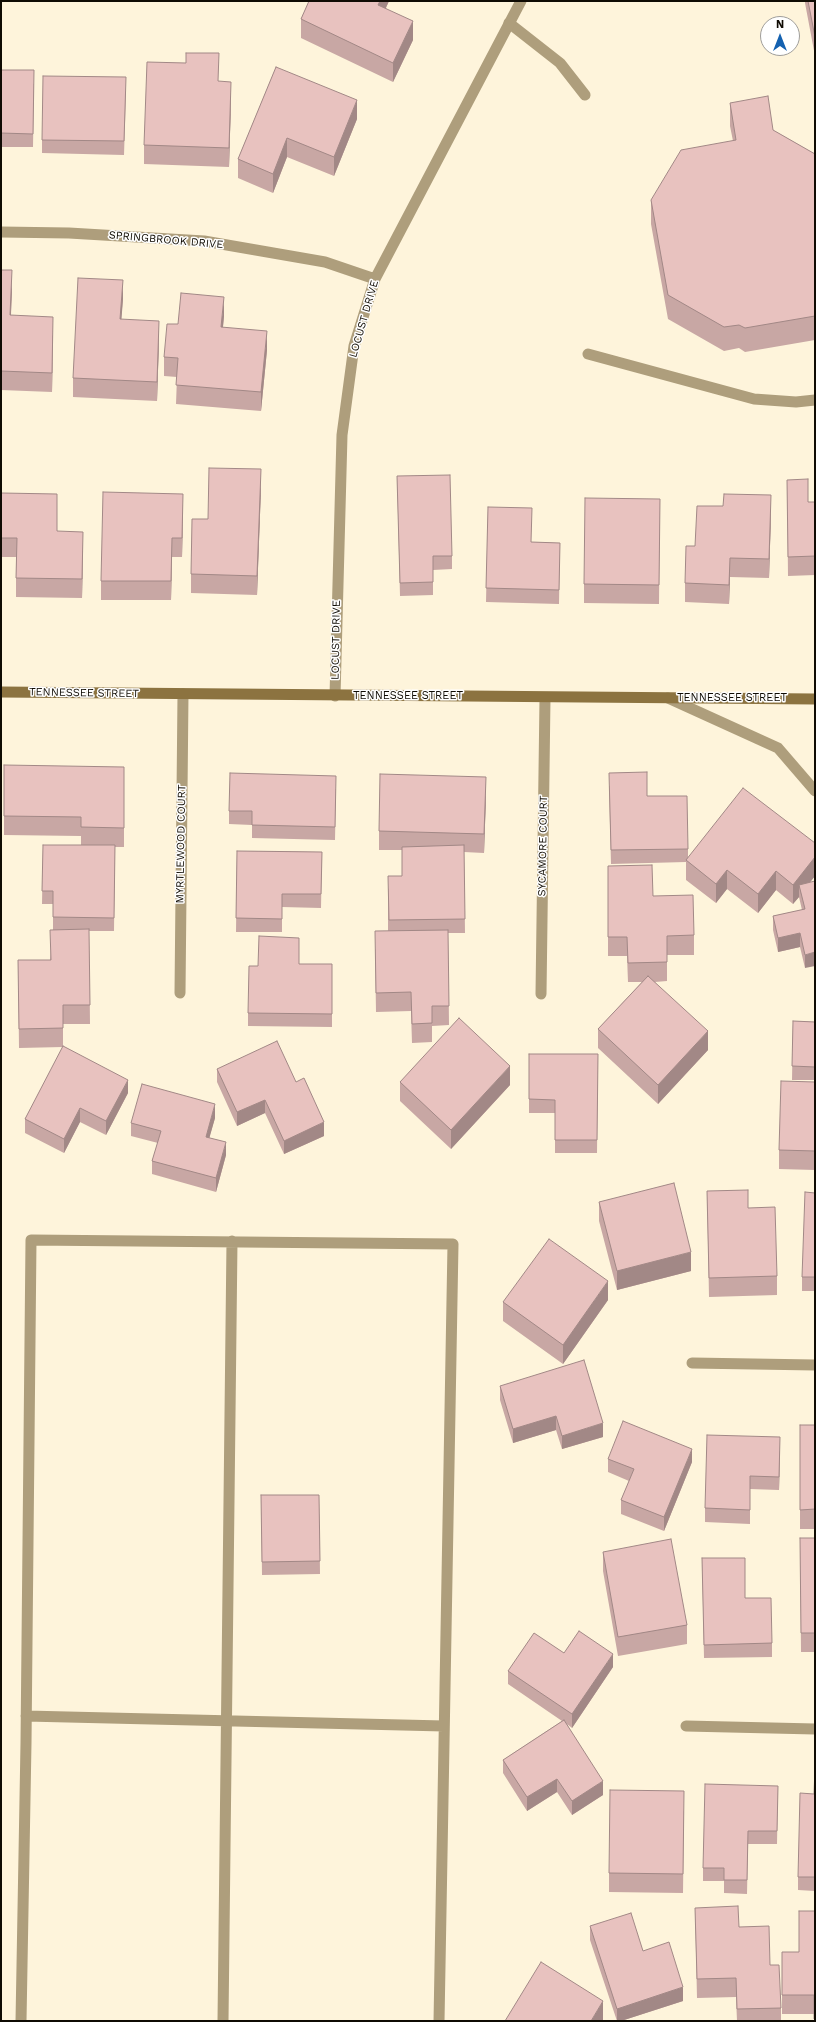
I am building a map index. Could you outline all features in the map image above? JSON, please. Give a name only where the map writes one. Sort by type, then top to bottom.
[{"type":"main road","name":"TENNESSEE STREET","points":[[1,692],[545,698],[815,698]]},
{"type":"street","name":"LOCUST DRIVE","points":[[335,696],[342,435],[354,346],[376,279],[521,1]]},
{"type":"street","points":[[509,23],[560,63],[585,95]]},
{"type":"street","name":"SPRINGBROOK DRIVE","points":[[1,232],[69,233],[204,241],[325,262],[376,279]]},
{"type":"street","points":[[588,354],[754,399],[796,402],[815,400]]},
{"type":"street","name":"MYRTLEWOOD COURT","points":[[180,994],[183,694]]},
{"type":"street","name":"SYCAMORE COURT","points":[[540,994],[545,698]]},
{"type":"street","points":[[668,698],[778,748],[815,791]]},
{"type":"street","points":[[21,2021],[31,1240],[453,1244],[439,2021]]},
{"type":"street","points":[[223,2021],[232,1241]]},
{"type":"street","points":[[692,1363],[815,1365]]},
{"type":"street","points":[[26,1716],[444,1726]]},
{"type":"street","points":[[686,1726],[815,1729]]},
{"type":"building","points":[[309,1],[380,1],[378,5],[413,21],[393,63],[301,19]]},
{"type":"building","points":[[808,1],[815,1],[815,37]]},
{"type":"building","points":[[186,53],[219,53],[218,81],[231,82],[229,148],[144,145],[147,62],[186,63]]},
{"type":"building","points":[[276,67],[357,100],[334,157],[287,138],[273,174],[238,159]]},
{"type":"building","points":[[1,70],[34,70],[33,134],[1,133]]},
{"type":"building","points":[[43,76],[126,77],[124,141],[42,140]]},
{"type":"building","points":[[768,96],[773,130],[815,154],[815,316],[745,328],[739,325],[724,327],[668,295],[651,200],[681,150],[736,140],[730,103]]},
{"type":"building","points":[[1,270],[12,270],[10,315],[53,317],[52,373],[1,371]]},
{"type":"building","points":[[78,278],[123,280],[120,319],[159,321],[157,382],[73,378]]},
{"type":"building","points":[[181,293],[224,297],[221,327],[267,331],[261,392],[176,385],[178,358],[164,357],[167,324],[178,324]]},
{"type":"building","points":[[209,468],[261,469],[257,576],[191,574],[192,519],[208,519]]},
{"type":"building","points":[[450,475],[452,556],[433,556],[433,582],[400,583],[397,476]]},
{"type":"building","points":[[808,479],[808,502],[815,502],[815,556],[788,557],[787,480]]},
{"type":"building","points":[[103,492],[183,494],[182,538],[172,538],[171,581],[101,581]]},
{"type":"building","points":[[1,493],[57,494],[57,531],[83,532],[82,579],[16,578],[17,538],[1,538]]},
{"type":"building","points":[[724,494],[771,495],[769,559],[730,558],[729,585],[685,583],[686,546],[695,546],[697,506],[723,506]]},
{"type":"building","points":[[585,498],[660,499],[659,585],[584,584]]},
{"type":"building","points":[[488,507],[532,508],[531,542],[560,543],[559,590],[486,588]]},
{"type":"building","points":[[4,765],[124,767],[124,828],[81,827],[81,817],[4,816]]},
{"type":"building","points":[[647,772],[647,796],[687,796],[688,849],[611,850],[609,773]]},
{"type":"building","points":[[230,773],[336,776],[335,827],[252,825],[252,811],[229,811]]},
{"type":"building","points":[[380,774],[486,777],[484,834],[379,831]]},
{"type":"building","points":[[743,788],[815,843],[815,857],[793,885],[776,871],[758,894],[727,870],[716,884],[686,860]]},
{"type":"building","points":[[43,845],[115,845],[114,918],[53,917],[53,891],[42,891]]},
{"type":"building","points":[[464,845],[465,919],[389,920],[388,876],[402,876],[402,847]]},
{"type":"building","points":[[237,851],[322,852],[321,894],[282,894],[282,919],[236,918]]},
{"type":"building","points":[[652,865],[653,896],[693,895],[694,935],[667,936],[667,962],[628,963],[627,937],[608,937],[608,866]]},
{"type":"building","points":[[815,881],[815,952],[805,955],[800,933],[778,938],[773,916],[805,909],[799,885]]},
{"type":"building","points":[[89,929],[90,1005],[63,1005],[63,1028],[19,1029],[18,960],[51,960],[50,930]]},
{"type":"building","points":[[448,930],[449,1006],[432,1006],[432,1023],[412,1024],[411,992],[376,993],[375,931]]},
{"type":"building","points":[[259,936],[299,938],[299,964],[332,964],[332,1014],[248,1013],[249,966],[258,966]]},
{"type":"building","points":[[648,976],[708,1031],[658,1085],[598,1029]]},
{"type":"building","points":[[459,1018],[510,1066],[451,1130],[400,1082]]},
{"type":"building","points":[[793,1021],[815,1022],[815,1067],[792,1066]]},
{"type":"building","points":[[277,1041],[296,1082],[304,1078],[324,1122],[284,1141],[265,1100],[237,1112],[217,1069]]},
{"type":"building","points":[[63,1046],[128,1080],[106,1121],[80,1108],[64,1139],[25,1119]]},
{"type":"building","points":[[529,1054],[598,1054],[597,1140],[555,1140],[555,1100],[529,1099]]},
{"type":"building","points":[[781,1081],[815,1082],[815,1151],[779,1150]]},
{"type":"building","points":[[142,1084],[215,1104],[206,1137],[226,1142],[216,1178],[152,1161],[161,1131],[131,1123]]},
{"type":"building","points":[[674,1183],[691,1252],[617,1271],[599,1202]]},
{"type":"building","points":[[748,1190],[748,1208],[775,1207],[777,1276],[709,1278],[707,1191]]},
{"type":"building","points":[[805,1192],[815,1193],[815,1277],[802,1277]]},
{"type":"building","points":[[549,1239],[608,1281],[563,1345],[503,1302]]},
{"type":"building","points":[[584,1360],[603,1423],[562,1436],[556,1416],[513,1429],[500,1386]]},
{"type":"building","points":[[623,1421],[692,1449],[664,1517],[621,1500],[634,1469],[608,1459]]},
{"type":"building","points":[[800,1425],[815,1425],[815,1509],[800,1510]]},
{"type":"building","points":[[707,1435],[780,1437],[779,1477],[750,1476],[750,1510],[705,1508]]},
{"type":"building","points":[[261,1495],[319,1495],[320,1561],[262,1562]]},
{"type":"building","points":[[800,1538],[815,1538],[815,1633],[801,1633]]},
{"type":"building","points":[[671,1539],[687,1625],[618,1637],[603,1552]]},
{"type":"building","points":[[702,1558],[745,1558],[745,1598],[771,1598],[772,1643],[704,1645]]},
{"type":"building","points":[[579,1631],[613,1654],[572,1714],[508,1671],[534,1633],[564,1653]]},
{"type":"building","points":[[564,1720],[603,1781],[572,1801],[557,1779],[527,1797],[503,1760]]},
{"type":"building","points":[[815,1768],[815,1877],[798,1877],[800,1793],[814,1794]]},
{"type":"building","points":[[705,1784],[778,1786],[777,1831],[748,1831],[747,1880],[724,1880],[724,1868],[703,1868]]},
{"type":"building","points":[[610,1790],[684,1791],[683,1874],[609,1873]]},
{"type":"building","points":[[738,1906],[739,1927],[769,1926],[770,1965],[779,1965],[781,2008],[737,2009],[736,1978],[697,1979],[695,1908]]},
{"type":"building","points":[[799,1911],[815,1911],[815,2019],[814,1995],[782,1995],[782,1952],[799,1952]]},
{"type":"building","points":[[631,1913],[643,1951],[669,1942],[683,1987],[617,2009],[590,1926]]},
{"type":"building","points":[[541,1962],[603,2001],[591,2021],[505,2021]]}]
